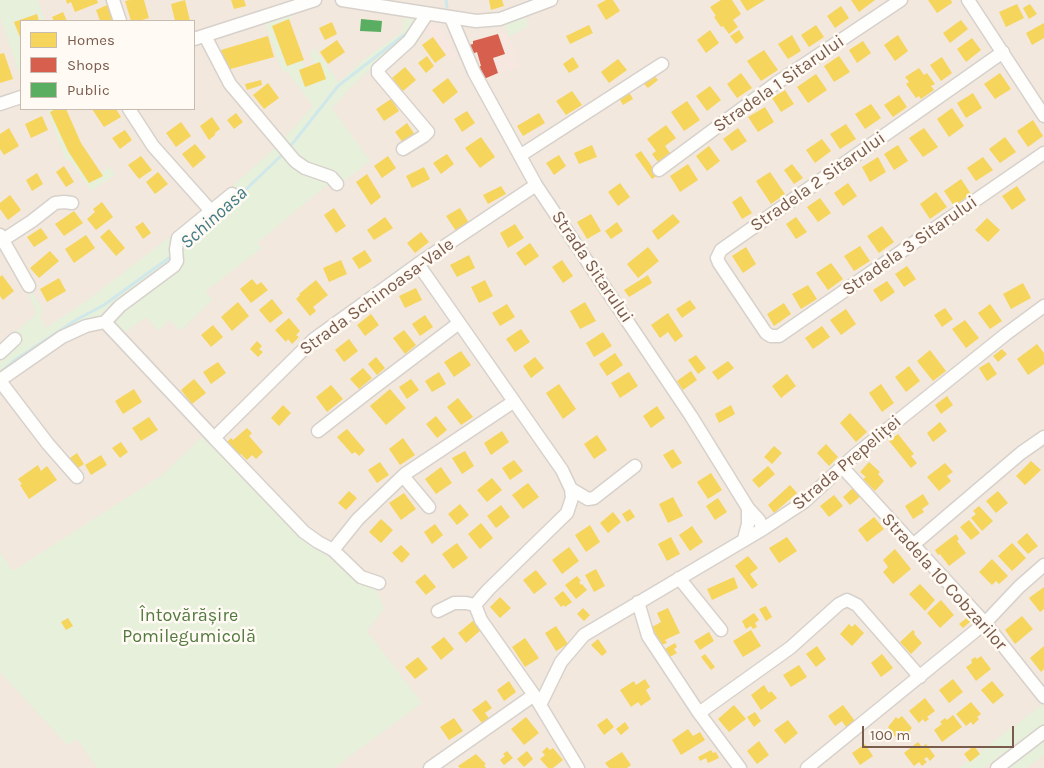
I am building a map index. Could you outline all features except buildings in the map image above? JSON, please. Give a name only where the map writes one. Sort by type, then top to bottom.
[{"type":"street","points":[[113,0],[120,20]]},
{"type":"street","points":[[316,0],[199,37],[230,84],[300,166],[331,177],[337,184]]},
{"type":"street","points":[[342,0],[476,21],[500,19],[551,0]]},
{"type":"street","name":"Stradela 1 Sitarului","points":[[659,170],[775,84],[901,0]]},
{"type":"street","points":[[973,1],[1044,116]]},
{"type":"street","points":[[403,149],[428,132],[378,73],[378,68],[409,41],[427,14]]},
{"type":"street","name":"Strada Sitarului","points":[[451,18],[474,72],[536,185],[691,416],[748,508],[760,520],[763,529]]},
{"type":"street","name":"Stradela 2 Sitarului","points":[[775,337],[766,333],[722,268],[717,258],[721,250],[1003,52]]},
{"type":"street","points":[[521,155],[662,64]]},
{"type":"street","points":[[0,104],[20,97]]},
{"type":"street","points":[[130,110],[153,146],[211,211]]},
{"type":"street","name":"Stradela 3 Sitarului","points":[[775,337],[783,334],[1044,153]]},
{"type":"street","name":"Strada Schinoasa-Vale","points":[[214,438],[314,339],[418,264],[536,185]]},
{"type":"street","points":[[77,477],[48,444],[0,380],[62,337],[86,326],[105,322],[120,306],[174,266],[178,238],[232,194]]},
{"type":"street","points":[[29,286],[2,238],[32,221],[55,204],[64,202],[72,204]]},
{"type":"street","points":[[418,264],[562,470],[571,489],[572,498],[567,513],[475,605]]},
{"type":"street","name":"Strada Prepeliței","points":[[430,768],[537,700],[561,662],[584,634],[763,529],[804,502],[843,468],[855,454],[1044,306]]},
{"type":"street","points":[[105,322],[304,532],[333,550],[361,577],[379,583]]},
{"type":"street","points":[[318,431],[459,323]]},
{"type":"street","points":[[0,353],[15,339]]},
{"type":"street","points":[[333,550],[358,519],[404,476],[513,402]]},
{"type":"street","points":[[913,545],[1021,453],[1044,437]]},
{"type":"street","points":[[571,489],[588,499],[594,498],[635,466]]},
{"type":"street","name":"Stradela 10 Cobzarilor","points":[[843,468],[985,623],[1044,697]]},
{"type":"street","points":[[404,476],[429,508]]},
{"type":"street","points":[[744,539],[748,524],[748,508]]},
{"type":"street","points":[[807,768],[985,623],[1019,587],[1044,565]]},
{"type":"street","points":[[679,578],[721,630]]},
{"type":"street","points":[[699,713],[790,648],[839,604],[848,600],[857,605],[920,677]]},
{"type":"street","points":[[638,602],[648,636],[699,713],[740,768]]},
{"type":"street","points":[[438,611],[454,603],[475,605]]},
{"type":"street","points":[[475,605],[481,620],[537,700],[578,768]]},
{"type":"street","points":[[997,768],[1044,732]]},
{"type":"shaded area","points":[[0,0],[1044,0],[1044,768],[0,768]]},
{"type":"shaded area","points":[[429,22],[443,29],[457,55],[450,60],[433,37],[424,30]]},
{"type":"shaded area","points":[[506,32],[520,66],[484,80],[469,45],[473,44],[473,41]]},
{"type":"green space","points":[[0,0],[38,0],[45,20],[39,20],[36,14],[14,22],[20,38],[20,75],[2,23]]},
{"type":"green space","points":[[292,15],[292,18],[272,26],[287,66],[302,60],[305,67],[299,70],[305,87],[326,79],[320,62],[314,64],[310,53],[321,45],[316,50],[339,82],[363,60],[402,32],[403,18],[418,20],[406,37],[353,85],[332,108],[370,161],[337,187],[332,181],[257,243],[262,248],[206,291],[212,300],[180,331],[170,320],[158,331],[146,317],[123,334],[107,315],[0,376],[0,361],[24,340],[16,332],[37,313],[29,296],[31,290],[43,310],[40,317],[46,328],[89,299],[211,205],[277,146],[313,106],[287,71],[283,73],[265,24]]},
{"type":"green space","points":[[523,17],[526,18],[528,26],[509,37],[504,23]]},
{"type":"green space","points":[[47,110],[54,110],[50,112],[68,151],[89,183],[102,176],[101,173],[109,167],[116,174],[91,191],[69,159],[66,161]]},
{"type":"green space","name":"Întovărășire Pomilegumicolă","points":[[202,437],[306,540],[376,589],[384,609],[367,631],[422,703],[334,768],[97,768],[77,739],[67,745],[0,672],[0,552],[13,571],[162,475]]},
{"type":"green space","points":[[1043,704],[1044,723],[984,768],[959,768]]},
{"type":"green space","points":[[1044,738],[1044,755],[1027,768],[1003,768]]},
{"type":"waterway","points":[[446,0],[447,7]]},
{"type":"waterway","name":"Schinoasa","points":[[289,148],[338,86],[404,35]]},
{"type":"waterway","name":"Schinoasa","points":[[180,250],[193,240],[285,152]]},
{"type":"waterway","name":"Schinoasa","points":[[2,371],[15,360],[76,320],[104,305],[173,255]]}]
